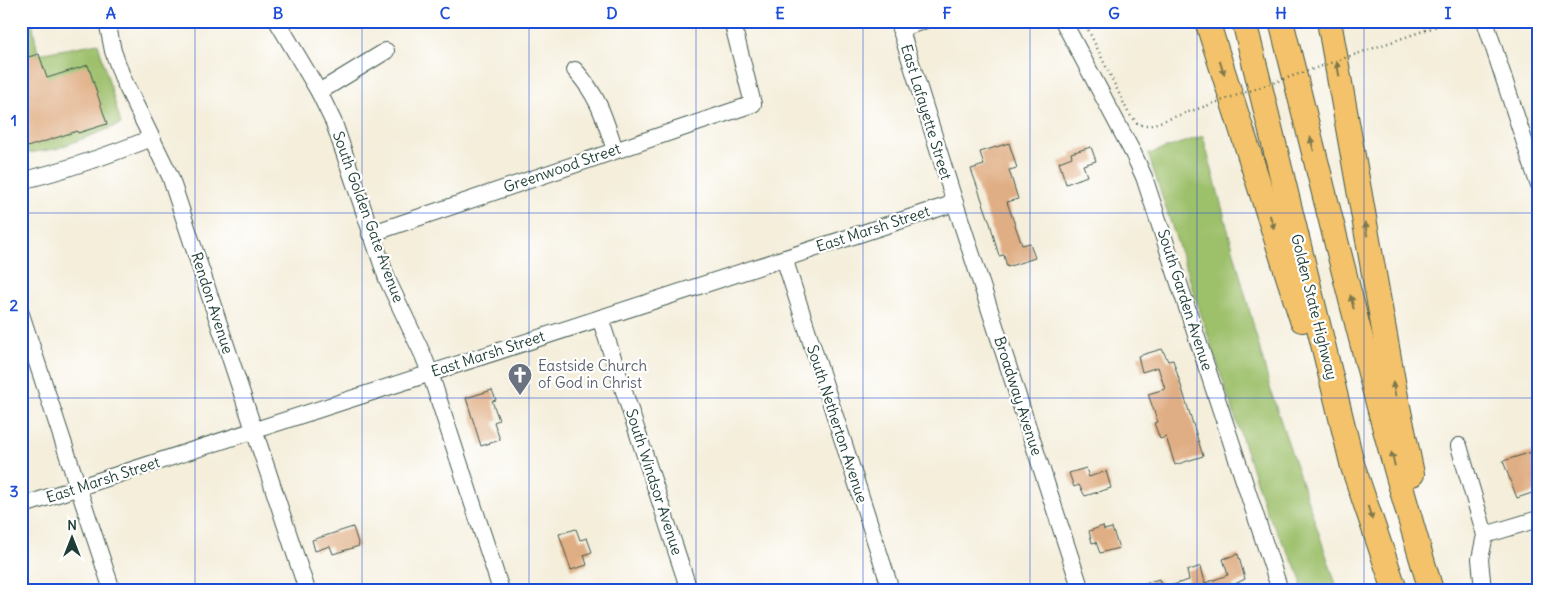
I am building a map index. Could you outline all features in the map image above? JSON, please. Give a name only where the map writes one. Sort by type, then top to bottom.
[{"type":"highway","points":[[1207,21],[1289,276],[1320,381],[1353,467]]},
{"type":"highway","name":"Golden State Highway","points":[[1244,21],[1353,467],[1395,590]]},
{"type":"highway","points":[[1282,21],[1369,372],[1431,590]]},
{"type":"highway","points":[[1330,21],[1394,392],[1440,590]]},
{"type":"street","name":"Rendon Avenue","points":[[107,21],[113,51],[123,79],[170,176],[306,590]]},
{"type":"street","name":"South Golden Gate Avenue","points":[[277,21],[319,92],[334,123],[370,234],[387,279],[430,373],[501,590]]},
{"type":"street","name":"Greenwood Street","points":[[370,234],[753,104],[732,21]]},
{"type":"street","points":[[899,25],[923,21]]},
{"type":"street","name":"South Garden Avenue","points":[[1063,21],[1144,176],[1280,590]]},
{"type":"street","points":[[1485,21],[1538,183]]},
{"type":"street","name":"East Lafayette Street","points":[[899,25],[955,203]]},
{"type":"street","points":[[319,92],[386,51]]},
{"type":"street","points":[[575,70],[589,86],[599,104],[615,150]]},
{"type":"street","points":[[21,181],[54,173],[114,154],[152,138]]},
{"type":"street","name":"East Marsh Street","points":[[21,506],[955,203]]},
{"type":"street","name":"Broadway Avenue","points":[[955,203],[1081,590]]},
{"type":"street","name":"South Netherton Avenue","points":[[784,258],[891,590]]},
{"type":"street","points":[[21,314],[27,348],[79,488],[112,590]]},
{"type":"street","name":"South Windsor Avenue","points":[[600,318],[689,590]]},
{"type":"street","points":[[1460,446],[1485,535],[1480,559],[1483,590]]},
{"type":"street","points":[[1485,535],[1538,519]]},
{"type":"path","points":[[1084,21],[1128,114],[1139,125],[1150,125],[1452,21]]},
{"type":"green space","points":[[21,21],[32,21],[38,54],[98,43],[121,124],[56,149],[21,154]]},
{"type":"green space","points":[[1203,136],[1272,395],[1338,590],[1301,590],[1301,577],[1266,511],[1148,154]]},
{"type":"building","points":[[39,54],[47,78],[88,65],[107,124],[78,133],[77,131],[21,149],[21,59]]},
{"type":"building","points":[[1009,143],[1017,168],[1009,170],[1018,199],[1007,202],[1022,245],[1030,243],[1035,258],[1007,267],[1004,255],[999,256],[990,223],[971,169],[984,165],[980,152]]},
{"type":"building","points":[[1091,147],[1096,161],[1083,165],[1087,176],[1066,184],[1059,162],[1072,157],[1071,153]]},
{"type":"building","points":[[1162,349],[1168,361],[1173,360],[1203,456],[1175,465],[1166,437],[1160,439],[1154,423],[1158,422],[1148,394],[1165,389],[1158,367],[1142,372],[1138,356]]},
{"type":"building","points":[[492,390],[496,400],[492,401],[499,420],[494,422],[500,440],[481,446],[466,398]]},
{"type":"building","points":[[1538,450],[1538,491],[1517,498],[1503,461]]},
{"type":"building","points":[[1086,468],[1089,477],[1106,471],[1111,488],[1085,496],[1079,485],[1074,487],[1069,473]]},
{"type":"building","points":[[1103,526],[1104,530],[1112,528],[1119,548],[1100,553],[1096,542],[1092,543],[1089,531]]},
{"type":"building","points":[[353,527],[359,546],[333,554],[330,546],[315,551],[312,540]]},
{"type":"building","points":[[576,529],[580,540],[587,538],[592,552],[584,555],[587,565],[571,570],[559,534]]},
{"type":"building","points":[[1238,554],[1245,579],[1233,585],[1234,590],[1167,590],[1166,587],[1189,580],[1187,571],[1201,566],[1205,583],[1228,575],[1223,559]]},
{"type":"building","points":[[1159,579],[1162,590],[1131,590],[1131,587]]},
{"type":"place","name":"Eastside Church of God in Christ","points":[[520,396]]}]
